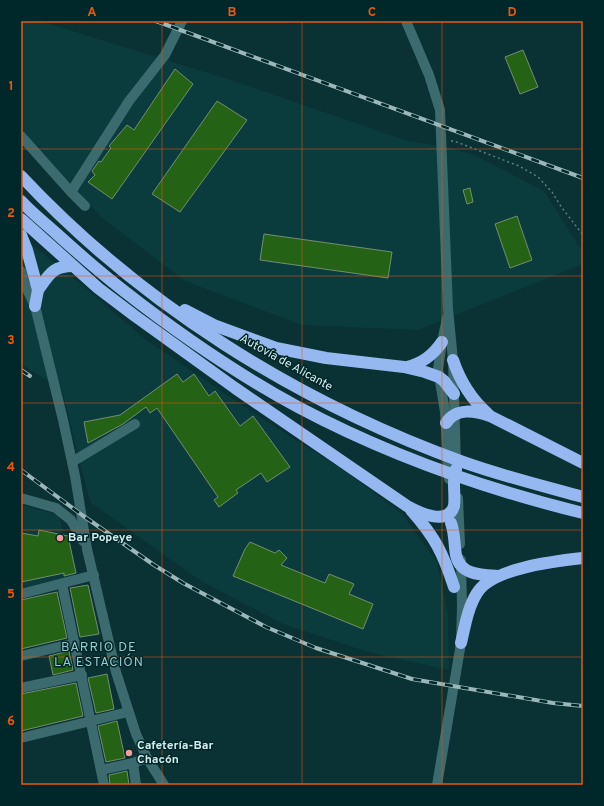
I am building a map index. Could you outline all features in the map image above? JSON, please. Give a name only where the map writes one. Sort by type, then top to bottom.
[{"type":"highway","name":"Autovía de Alicante","points":[[21,176],[43,200],[108,258],[170,307],[241,355],[373,426],[437,452],[460,466],[513,478],[583,497]]},
{"type":"highway","points":[[21,201],[96,269],[170,327],[232,368],[298,407],[366,439],[438,469],[508,494],[583,513]]},
{"type":"highway","points":[[21,219],[98,288],[180,349],[407,506],[426,515],[451,518]]},
{"type":"highway","points":[[21,235],[27,250],[38,290],[35,306]]},
{"type":"highway","points":[[38,290],[53,270],[63,266],[73,266]]},
{"type":"highway","points":[[170,307],[187,310],[216,326],[276,348],[326,358],[404,367],[425,372],[439,377],[448,384],[454,394]]},
{"type":"highway","points":[[404,367],[424,361],[431,356],[442,342]]},
{"type":"highway","points":[[453,360],[465,388],[481,408],[490,416]]},
{"type":"highway","points":[[450,419],[459,412],[472,411],[490,416],[583,463]]},
{"type":"highway","points":[[460,466],[454,483],[454,506],[451,518],[455,537],[456,555],[461,566],[478,575],[498,576],[546,564],[583,558]]},
{"type":"highway","points":[[407,506],[427,528],[435,541],[446,562],[454,587]]},
{"type":"highway","points":[[461,642],[473,599],[483,586],[498,576]]},
{"type":"street","points":[[70,192],[128,101],[165,55],[182,21]]},
{"type":"street","points":[[406,21],[433,86],[440,110],[448,309],[453,360],[454,394],[450,419],[451,518],[454,587],[461,626]]},
{"type":"street","points":[[21,136],[70,192],[85,206]]},
{"type":"street","points":[[21,271],[25,285],[35,306],[72,462],[87,548],[116,672],[136,734],[147,758],[164,785]]},
{"type":"street","points":[[437,785],[461,642],[460,466],[438,369],[448,309]]},
{"type":"street","points":[[72,462],[135,424]]},
{"type":"street","points":[[21,498],[56,508],[71,520],[87,548]]},
{"type":"street","points":[[21,594],[94,576]]},
{"type":"street","points":[[62,584],[104,785]]},
{"type":"street","points":[[21,656],[75,643]]},
{"type":"street","points":[[21,688],[82,675]]},
{"type":"street","points":[[21,738],[128,712]]},
{"type":"street","points":[[101,770],[133,763],[147,758]]},
{"type":"street","points":[[133,763],[136,785]]},
{"type":"path","points":[[441,141],[454,141],[518,166],[538,177],[552,192],[562,208],[583,235]]},
{"type":"shaded area","points":[[21,21],[40,21],[231,80],[408,141],[451,148],[476,156],[544,191],[583,253],[583,264],[418,330],[302,325],[185,281],[101,217],[21,129]]},
{"type":"shaded area","points":[[21,236],[81,284],[146,340],[258,416],[348,473],[402,514],[437,562],[448,615],[449,670],[368,652],[283,624],[201,581],[90,502],[62,390],[21,364]]},
{"type":"shaded area","points":[[21,505],[59,515],[75,577],[21,590]]},
{"type":"building","points":[[523,50],[538,87],[520,94],[505,57]]},
{"type":"building","points":[[175,69],[193,84],[112,199],[88,182],[95,175],[92,171],[99,161],[101,162],[111,148],[109,146],[127,125],[134,130]]},
{"type":"building","points":[[217,101],[247,120],[180,212],[152,194]]},
{"type":"building","points":[[470,188],[473,202],[467,204],[463,190]]},
{"type":"building","points":[[517,216],[532,260],[510,268],[495,224]]},
{"type":"building","points":[[264,234],[392,252],[388,278],[260,260]]},
{"type":"building","points":[[177,374],[183,382],[194,374],[209,396],[215,391],[240,426],[253,416],[290,467],[267,482],[261,473],[236,490],[238,493],[219,507],[214,500],[218,497],[157,408],[150,413],[146,407],[123,424],[88,443],[84,422],[120,415]]},
{"type":"building","points":[[39,530],[68,536],[76,573],[64,576],[64,573],[21,582],[21,533],[38,536]]},
{"type":"building","points":[[250,542],[275,553],[279,550],[287,558],[281,565],[325,583],[329,574],[354,584],[349,594],[373,604],[363,629],[233,576],[245,549]]},
{"type":"building","points":[[88,585],[99,634],[80,637],[70,588]]},
{"type":"building","points":[[57,592],[67,638],[21,649],[21,600]]},
{"type":"building","points":[[69,651],[73,670],[53,675],[49,656]]},
{"type":"building","points":[[107,674],[114,709],[96,713],[88,678]]},
{"type":"building","points":[[76,683],[83,716],[21,731],[21,694]]},
{"type":"building","points":[[117,721],[125,758],[106,762],[98,726]]},
{"type":"building","points":[[127,771],[129,785],[110,785],[109,775]]},
{"type":"railway","points":[[156,21],[583,178]]},
{"type":"railway","points":[[21,370],[30,376]]},
{"type":"railway","points":[[21,470],[82,515],[154,565],[183,583],[266,627],[316,648],[412,679],[553,703],[583,706]]},
{"type":"place","name":"Bar Popeye","points":[[60,538]]},
{"type":"place","name":"Cafetería-Bar Chacón","points":[[129,753]]},
{"type":"district","name":"BARRIO DE LA ESTACIÓN","points":[[99,656]]}]
